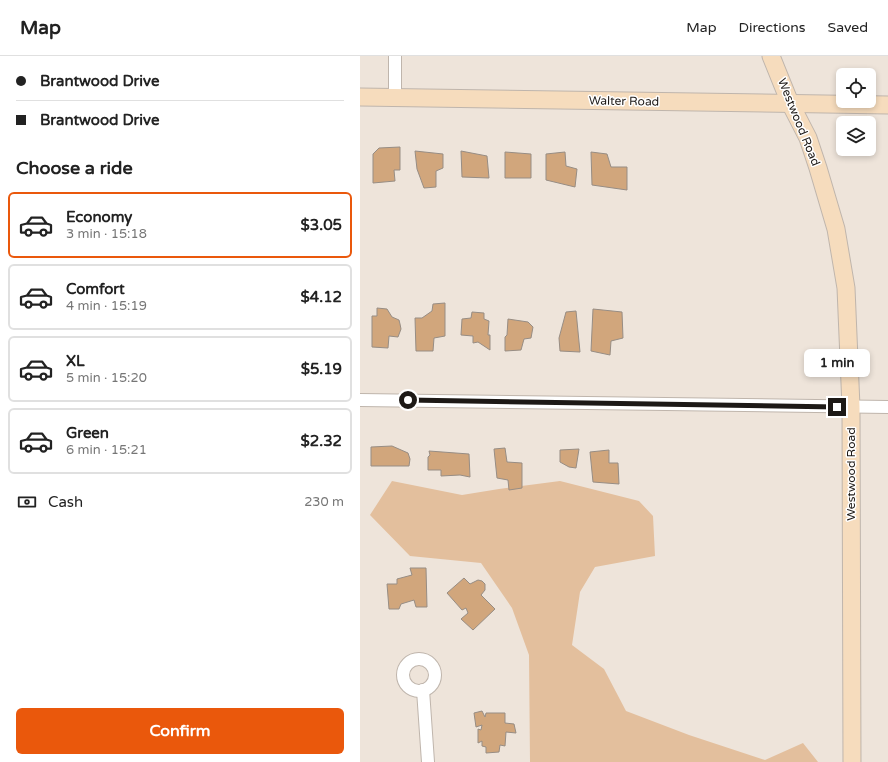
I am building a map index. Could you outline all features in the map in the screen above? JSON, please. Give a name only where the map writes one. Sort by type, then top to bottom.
[{"type":"street","points":[[395,56],[395,98]]},
{"type":"street","name":"Westwood Road","points":[[771,56],[790,103],[808,138],[836,229],[846,288],[852,407],[852,762]]},
{"type":"street","name":"Walter Road","points":[[360,97],[888,105]]},
{"type":"street","points":[[360,400],[888,407]]},
{"type":"street","points":[[423,690],[428,762]]},
{"type":"shaded area","points":[[392,481],[462,495],[560,481],[639,501],[653,516],[655,556],[595,567],[580,592],[572,645],[604,669],[626,711],[689,735],[765,760],[803,743],[818,762],[530,762],[529,655],[512,608],[481,563],[410,556],[370,515]]},
{"type":"building","points":[[400,147],[400,170],[394,170],[395,181],[373,183],[373,154],[379,148]]},
{"type":"building","points":[[415,151],[443,154],[443,168],[436,171],[436,187],[424,188],[417,169]]},
{"type":"building","points":[[461,151],[487,156],[489,178],[462,177]]},
{"type":"building","points":[[505,152],[531,154],[531,178],[505,178]]},
{"type":"building","points":[[565,152],[566,166],[577,169],[575,187],[546,180],[546,154]]},
{"type":"building","points":[[591,152],[607,154],[611,167],[627,167],[627,190],[592,185]]},
{"type":"building","points":[[445,303],[445,336],[434,338],[433,351],[416,351],[415,318],[422,318],[432,311],[433,304]]},
{"type":"building","points":[[377,308],[387,309],[392,317],[399,320],[401,329],[398,337],[389,336],[388,348],[372,347],[372,316],[377,316]]},
{"type":"building","points":[[593,309],[622,312],[623,338],[611,341],[610,355],[591,351]]},
{"type":"building","points":[[576,311],[580,352],[560,351],[559,338],[566,312]]},
{"type":"building","points":[[472,312],[484,313],[484,319],[489,321],[488,335],[490,335],[490,350],[478,342],[473,343],[473,336],[461,335],[462,319],[471,318]]},
{"type":"building","points":[[508,319],[528,322],[533,327],[531,338],[524,339],[521,350],[505,351],[505,337],[507,335]]},
{"type":"building","points":[[392,446],[408,453],[410,459],[409,466],[371,466],[371,447]]},
{"type":"building","points":[[505,448],[507,462],[522,463],[522,488],[509,490],[508,480],[497,478],[494,449]]},
{"type":"building","points":[[579,449],[576,468],[569,467],[560,462],[560,450]]},
{"type":"building","points":[[609,450],[609,463],[618,463],[619,484],[593,482],[590,452]]},
{"type":"building","points":[[429,451],[469,454],[470,477],[460,475],[441,476],[441,470],[428,470],[428,457],[430,455]]},
{"type":"building","points":[[410,568],[426,568],[427,607],[416,607],[414,600],[401,604],[399,609],[389,609],[387,584],[397,584],[397,579],[412,575]]},
{"type":"building","points":[[464,578],[470,584],[478,580],[485,584],[485,590],[481,595],[495,609],[473,630],[461,619],[468,613],[466,608],[462,610],[447,593]]},
{"type":"building","points":[[482,711],[485,717],[486,713],[505,713],[505,723],[514,724],[516,733],[506,732],[505,746],[500,745],[499,752],[486,753],[486,747],[482,746],[482,741],[478,743],[478,729],[481,730],[482,725],[476,727],[474,713]]},
{"type":"route","points":[[408,400],[837,407]]}]
